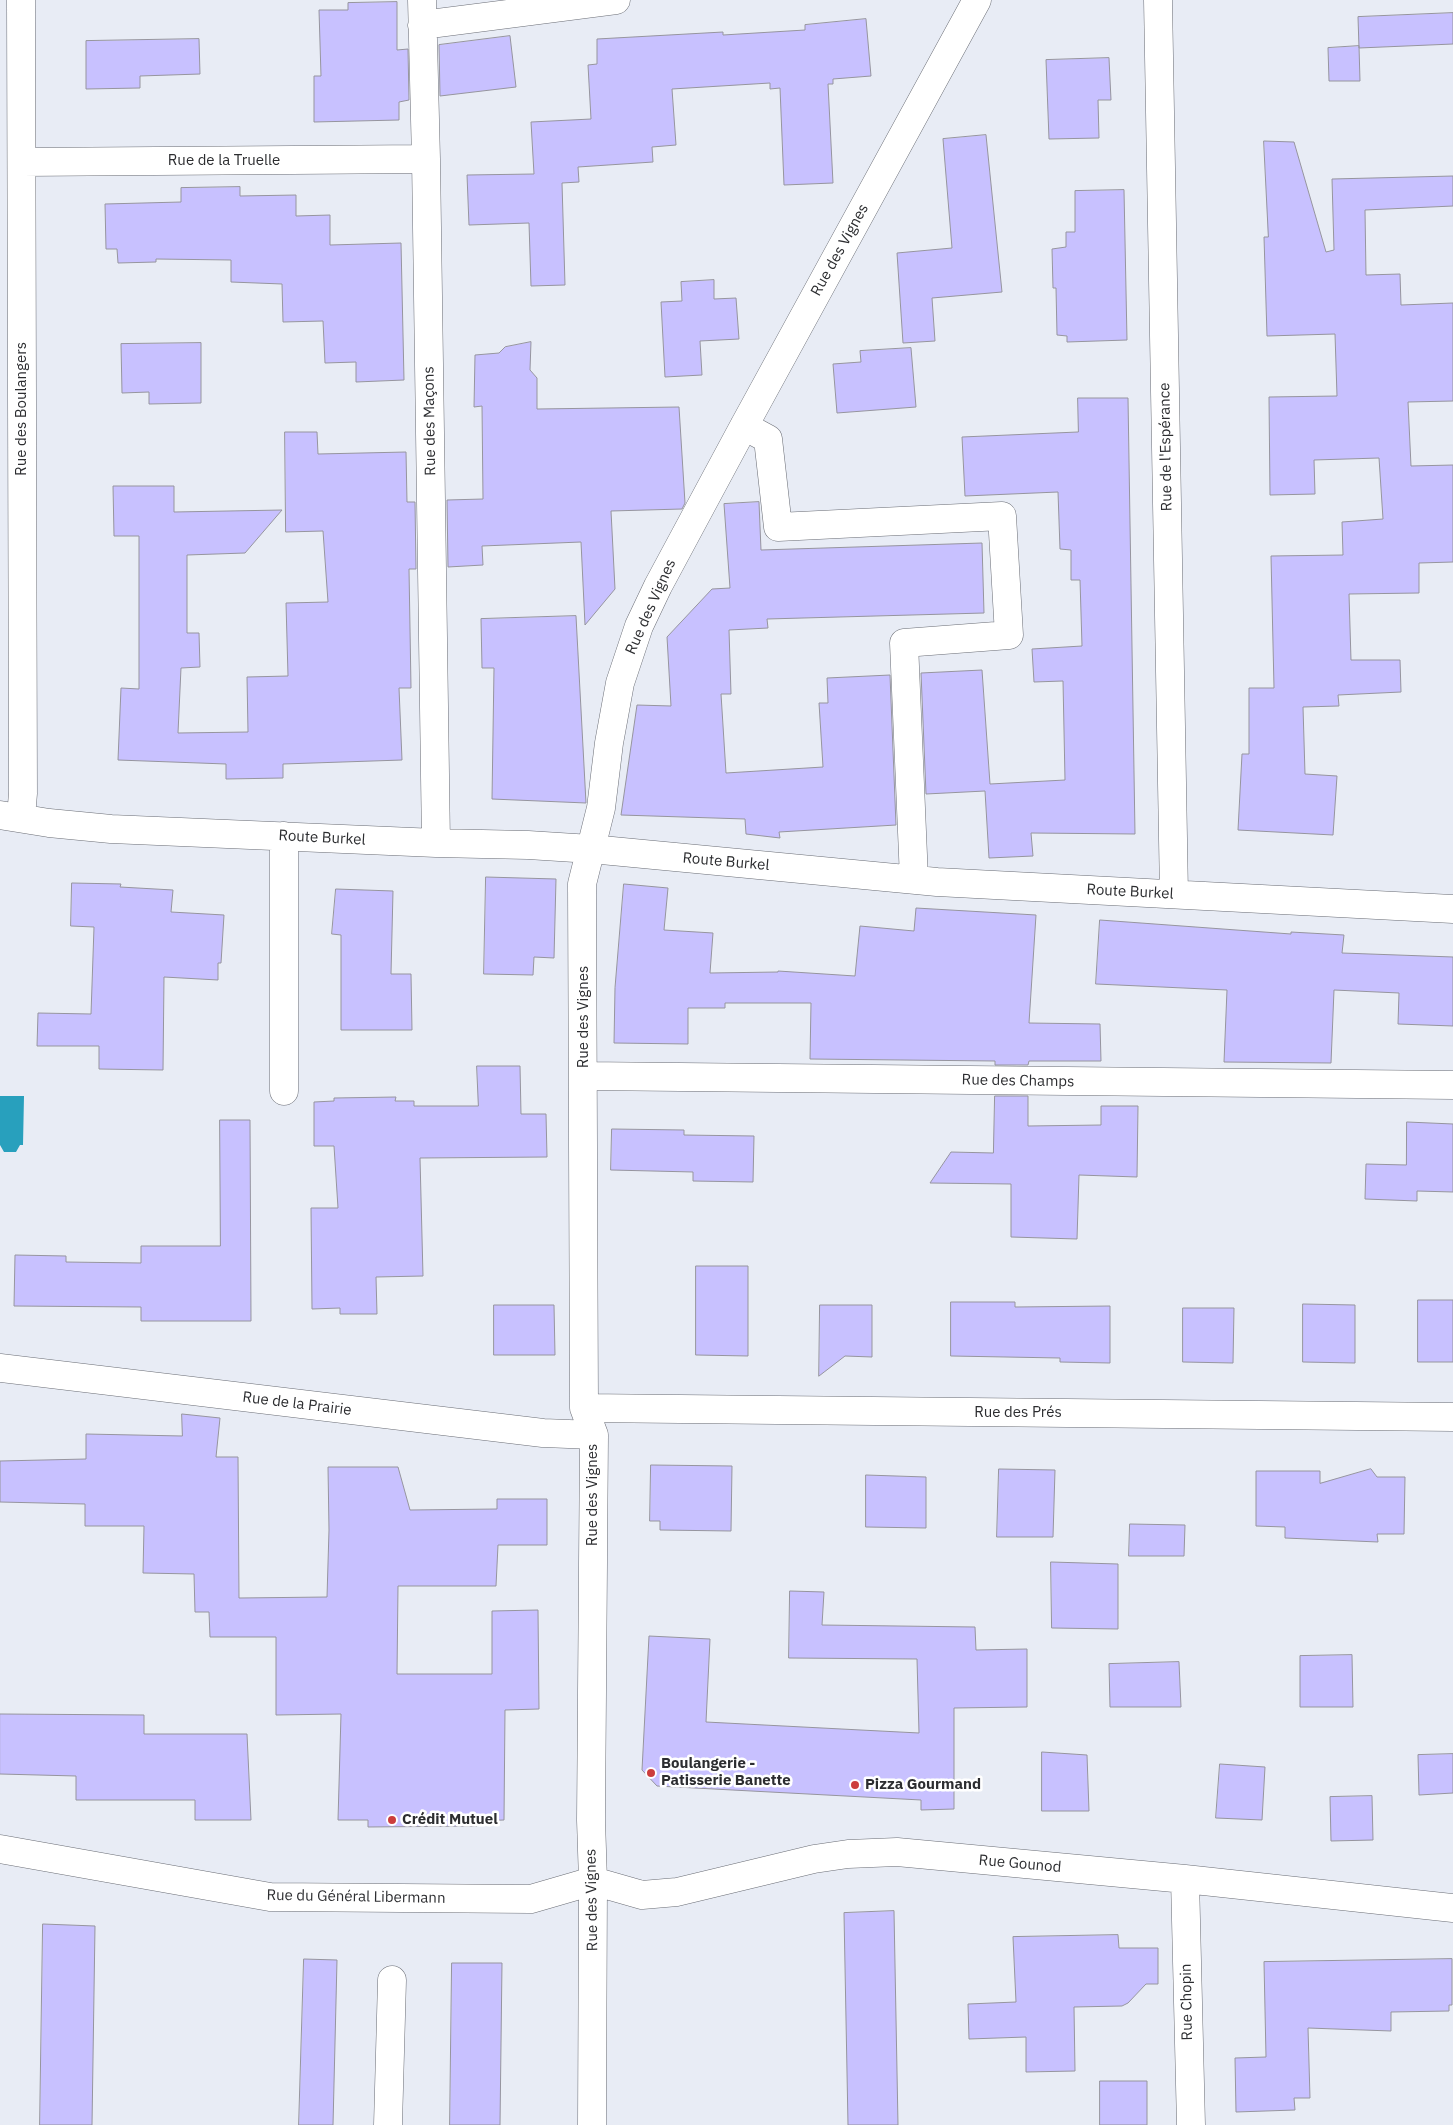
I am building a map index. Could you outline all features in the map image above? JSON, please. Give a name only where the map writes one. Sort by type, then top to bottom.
[{"type":"street","name":"Rue des Boulangers","points":[[11,816],[22,162],[21,0]]},
{"type":"street","points":[[422,12],[616,0]]},
{"type":"street","name":"Rue des Vignes","points":[[592,2125],[591,1811],[594,1435],[584,1408],[582,884],[601,808],[614,712],[629,654],[658,586],[977,0]]},
{"type":"street","name":"Rue de l'Espérance","points":[[1158,0],[1174,894]]},
{"type":"street","name":"Rue des Maçons","points":[[422,12],[426,159],[436,843]]},
{"type":"street","name":"Rue de la Truelle","points":[[22,162],[426,159]]},
{"type":"street","points":[[744,426],[768,439],[778,527],[1002,516],[1009,635],[904,643],[914,880]]},
{"type":"street","name":"Route Burkel","points":[[11,816],[71,826],[591,849],[914,880],[1453,908]]},
{"type":"street","points":[[284,836],[284,1091]]},
{"type":"street","name":"Rue des Champs","points":[[584,1076],[1453,1086]]},
{"type":"street","name":"Rue de la Prairie","points":[[0,1368],[543,1433],[594,1435]]},
{"type":"street","name":"Rue des Prés","points":[[584,1408],[1453,1417]]},
{"type":"street","name":"Rue du Général Libermann","points":[[0,1849],[270,1897],[531,1899],[592,1881]]},
{"type":"street","name":"Rue Gounod","points":[[592,1881],[642,1895],[677,1892],[814,1859],[848,1854],[897,1852],[1185,1879],[1453,1908]]},
{"type":"street","name":"Rue Chopin","points":[[1185,1879],[1191,2125]]},
{"type":"street","points":[[388,2125],[392,1980]]},
{"type":"water","points":[[0,1096],[24,1096],[23,1145],[20,1145],[16,1152],[4,1152],[0,1145]]},
{"type":"building","points":[[397,2],[397,50],[408,49],[409,100],[399,102],[399,120],[314,122],[314,76],[321,76],[319,10],[348,10],[348,3]]},
{"type":"building","points":[[1453,13],[1453,44],[1359,48],[1358,17]]},
{"type":"building","points":[[866,19],[871,76],[833,79],[833,84],[828,84],[833,183],[784,185],[780,88],[770,89],[770,83],[672,89],[676,145],[652,147],[653,162],[578,167],[579,182],[562,183],[565,285],[531,286],[529,223],[469,225],[467,175],[534,174],[531,122],[591,119],[588,65],[597,64],[597,39],[723,32],[723,35],[805,30],[805,25]]},
{"type":"building","points":[[510,36],[516,87],[440,96],[439,45]]},
{"type":"building","points":[[199,39],[200,74],[140,76],[140,88],[86,89],[86,41]]},
{"type":"building","points":[[1359,46],[1360,81],[1329,81],[1328,48]]},
{"type":"building","points":[[1109,58],[1111,100],[1098,100],[1099,138],[1049,139],[1046,60]]},
{"type":"building","points":[[986,135],[1002,292],[932,298],[935,341],[903,343],[897,253],[952,248],[943,139]]},
{"type":"building","points":[[1264,141],[1294,142],[1326,252],[1334,250],[1332,179],[1453,176],[1453,206],[1365,210],[1366,275],[1400,274],[1401,305],[1453,303],[1453,401],[1408,402],[1411,466],[1453,465],[1453,562],[1419,563],[1419,593],[1349,594],[1351,660],[1400,660],[1401,692],[1338,695],[1339,706],[1303,707],[1305,774],[1337,776],[1333,835],[1238,830],[1242,754],[1249,754],[1249,688],[1274,688],[1271,556],[1343,555],[1342,522],[1383,519],[1379,458],[1314,460],[1315,494],[1270,495],[1269,397],[1337,396],[1335,334],[1267,336],[1264,237],[1268,237]]},
{"type":"building","points":[[240,187],[240,196],[296,195],[296,216],[330,215],[330,245],[401,243],[404,380],[356,382],[356,362],[325,363],[323,321],[283,322],[282,284],[231,282],[231,260],[156,259],[156,262],[118,263],[117,249],[106,249],[105,204],[181,202],[181,188]]},
{"type":"building","points":[[1124,190],[1127,340],[1067,342],[1067,336],[1057,335],[1056,288],[1053,288],[1052,249],[1066,247],[1066,232],[1075,232],[1075,191]]},
{"type":"building","points":[[714,280],[714,299],[736,298],[739,339],[700,341],[702,375],[665,377],[661,302],[682,301],[681,282]]},
{"type":"building","points":[[531,342],[530,370],[537,378],[537,409],[679,407],[685,503],[682,509],[611,511],[615,589],[585,625],[581,542],[482,546],[483,565],[448,567],[447,500],[483,499],[482,406],[474,407],[475,355],[499,353],[505,347]]},
{"type":"building","points":[[201,343],[201,403],[149,404],[149,392],[122,393],[121,344]]},
{"type":"building","points":[[911,348],[916,407],[837,413],[833,364],[861,362],[860,351]]},
{"type":"building","points":[[1078,398],[1128,398],[1135,834],[1031,833],[1033,856],[989,858],[985,791],[926,794],[921,673],[982,670],[990,784],[1065,780],[1063,681],[1034,682],[1032,649],[1082,646],[1080,580],[1071,580],[1071,550],[1060,549],[1058,492],[965,496],[962,437],[1078,432]]},
{"type":"building","points":[[285,432],[317,432],[318,454],[406,452],[407,502],[415,502],[416,569],[409,569],[411,688],[399,688],[402,760],[283,764],[283,778],[226,779],[226,764],[118,760],[121,688],[139,689],[139,536],[114,536],[113,486],[174,486],[174,512],[282,510],[245,553],[187,555],[187,633],[199,633],[200,667],[181,668],[178,733],[248,732],[247,677],[288,676],[286,603],[328,602],[323,531],[286,532]]},
{"type":"building","points":[[759,502],[761,550],[982,543],[984,613],[767,619],[768,628],[729,630],[731,694],[721,694],[726,773],[823,767],[819,703],[828,703],[827,678],[890,675],[896,825],[779,832],[780,838],[746,834],[745,819],[621,815],[637,705],[671,706],[667,637],[712,589],[730,588],[724,504]]},
{"type":"building","points":[[576,616],[586,803],[492,799],[494,668],[482,668],[481,619]]},
{"type":"building","points":[[486,877],[556,879],[554,958],[534,957],[533,975],[484,974]]},
{"type":"building","points":[[72,883],[121,884],[120,887],[173,890],[171,912],[224,915],[221,963],[218,963],[218,980],[164,977],[163,1070],[99,1069],[99,1046],[37,1046],[38,1013],[91,1014],[94,927],[71,926]]},
{"type":"building","points":[[624,884],[668,888],[664,930],[713,933],[710,973],[778,971],[855,976],[860,926],[914,931],[916,908],[1036,915],[1029,1023],[1100,1024],[1101,1061],[1029,1061],[1028,1065],[995,1065],[995,1061],[810,1059],[811,1003],[725,1003],[725,1008],[688,1008],[688,1044],[614,1043],[615,988]]},
{"type":"building","points":[[336,889],[393,891],[391,974],[411,974],[412,1030],[341,1030],[341,935],[332,934]]},
{"type":"building","points":[[1100,920],[1291,934],[1291,932],[1344,935],[1342,953],[1453,957],[1453,1026],[1398,1024],[1399,993],[1334,990],[1331,1063],[1224,1062],[1227,990],[1096,984]]},
{"type":"building","points":[[477,1066],[520,1066],[521,1114],[546,1114],[547,1157],[420,1158],[423,1276],[376,1277],[377,1314],[340,1314],[340,1308],[312,1309],[311,1208],[338,1208],[334,1146],[314,1146],[314,1102],[334,1101],[334,1098],[396,1097],[395,1101],[414,1101],[414,1106],[478,1106]]},
{"type":"building","points":[[995,1096],[1028,1096],[1028,1126],[1101,1125],[1101,1106],[1138,1106],[1137,1177],[1079,1175],[1077,1239],[1011,1237],[1011,1184],[930,1183],[951,1152],[993,1153]]},
{"type":"building","points":[[220,1120],[250,1120],[251,1321],[141,1321],[141,1307],[14,1306],[15,1255],[66,1256],[66,1262],[141,1263],[141,1246],[220,1246]]},
{"type":"building","points":[[1407,1122],[1453,1124],[1453,1192],[1417,1191],[1417,1201],[1365,1199],[1366,1164],[1406,1165]]},
{"type":"building","points":[[612,1129],[684,1130],[684,1135],[754,1136],[753,1182],[693,1181],[693,1172],[611,1170]]},
{"type":"building","points":[[696,1266],[748,1266],[748,1356],[696,1355]]},
{"type":"building","points":[[1418,1300],[1453,1300],[1453,1362],[1418,1362]]},
{"type":"building","points":[[951,1302],[1015,1302],[1015,1307],[1110,1306],[1110,1363],[1060,1362],[1060,1358],[951,1356]]},
{"type":"building","points":[[1303,1304],[1355,1305],[1355,1363],[1303,1362]]},
{"type":"building","points":[[494,1305],[554,1305],[555,1355],[494,1355]]},
{"type":"building","points":[[820,1305],[872,1305],[872,1357],[845,1356],[819,1376]]},
{"type":"building","points":[[1183,1308],[1234,1308],[1233,1363],[1183,1362]]},
{"type":"building","points":[[182,1414],[220,1418],[216,1457],[238,1457],[239,1598],[327,1597],[328,1467],[398,1467],[410,1510],[497,1509],[497,1499],[547,1499],[547,1545],[498,1545],[496,1586],[398,1586],[397,1674],[492,1674],[492,1611],[538,1610],[539,1709],[505,1710],[504,1820],[478,1821],[477,1826],[368,1827],[368,1820],[338,1820],[341,1714],[276,1715],[276,1637],[210,1637],[209,1612],[195,1612],[194,1574],[143,1573],[144,1526],[85,1526],[85,1504],[0,1502],[0,1461],[86,1459],[86,1434],[182,1436]]},
{"type":"building","points":[[651,1465],[732,1466],[731,1531],[660,1530],[660,1521],[650,1521]]},
{"type":"building","points":[[999,1469],[1055,1470],[1053,1537],[997,1537]]},
{"type":"building","points":[[1371,1469],[1377,1477],[1405,1477],[1404,1534],[1377,1534],[1378,1542],[1285,1538],[1285,1527],[1256,1526],[1256,1471],[1320,1471],[1320,1483]]},
{"type":"building","points":[[866,1475],[926,1477],[926,1528],[866,1527]]},
{"type":"building","points":[[1130,1524],[1185,1525],[1184,1556],[1129,1556]]},
{"type":"building","points":[[1051,1562],[1118,1564],[1118,1629],[1052,1628]]},
{"type":"building","points":[[790,1591],[824,1592],[822,1625],[975,1627],[976,1650],[1027,1649],[1027,1707],[954,1708],[954,1809],[921,1810],[921,1800],[657,1786],[642,1770],[649,1636],[710,1639],[706,1722],[919,1733],[917,1659],[789,1658]]},
{"type":"building","points":[[1352,1655],[1353,1707],[1300,1707],[1300,1656]]},
{"type":"building","points":[[1179,1662],[1181,1707],[1110,1707],[1109,1664]]},
{"type":"building","points":[[0,1714],[144,1715],[144,1734],[247,1734],[251,1820],[195,1820],[195,1800],[76,1800],[76,1776],[0,1774]]},
{"type":"building","points":[[1042,1752],[1087,1755],[1089,1811],[1042,1811]]},
{"type":"building","points":[[1453,1754],[1453,1793],[1419,1795],[1418,1755]]},
{"type":"building","points":[[1220,1764],[1265,1767],[1262,1820],[1216,1818]]},
{"type":"building","points":[[1372,1796],[1373,1840],[1331,1841],[1330,1797]]},
{"type":"building","points":[[894,1911],[898,2125],[848,2125],[844,1913]]},
{"type":"building","points":[[43,1924],[95,1926],[92,2125],[40,2125]]},
{"type":"building","points":[[1118,1935],[1119,1948],[1158,1948],[1158,1984],[1146,1984],[1128,2003],[1122,2006],[1074,2007],[1075,2071],[1026,2072],[1026,2037],[969,2039],[968,2004],[1016,2002],[1013,1937]]},
{"type":"building","points":[[304,1959],[337,1960],[333,2125],[299,2125]]},
{"type":"building","points":[[1452,1959],[1452,2005],[1449,2005],[1449,2011],[1391,2012],[1391,2031],[1308,2028],[1310,2098],[1294,2098],[1295,2110],[1236,2112],[1235,2058],[1266,2057],[1264,1962]]},
{"type":"building","points":[[452,1963],[502,1963],[500,2125],[450,2125]]},
{"type":"building","points":[[1100,2081],[1147,2081],[1147,2125],[1100,2125]]},
{"type":"place","name":"Boulangerie - Patisserie Banette","points":[[651,1773]]},
{"type":"place","name":"Pizza Gourmand","points":[[855,1785]]},
{"type":"place","name":"Crédit Mutuel","points":[[392,1820]]}]
